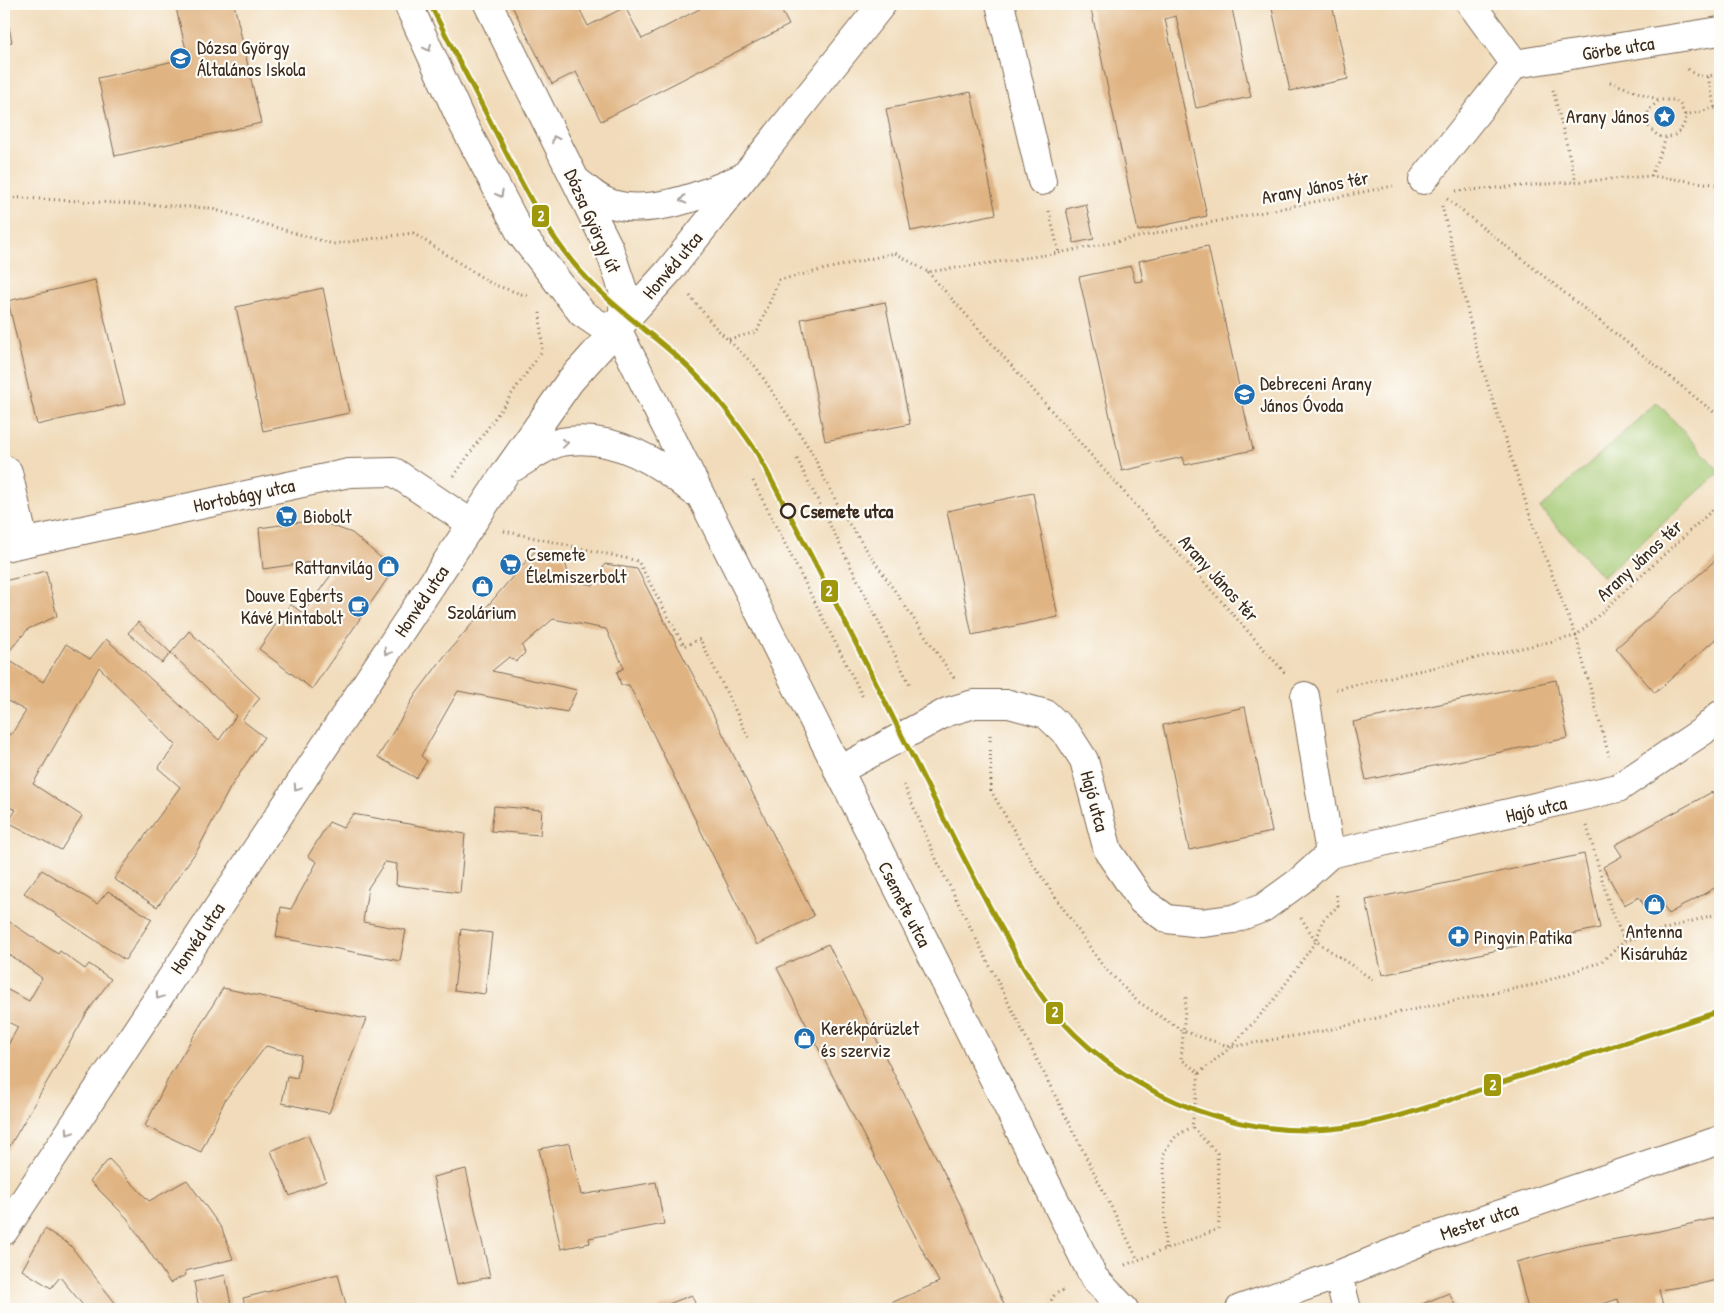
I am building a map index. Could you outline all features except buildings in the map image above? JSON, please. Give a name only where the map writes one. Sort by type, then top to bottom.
[{"type":"street","points":[[408,4],[461,120],[521,234],[582,313],[598,324],[617,329]]},
{"type":"street","name":"Dózsa György út","points":[[488,4],[609,248],[624,292],[623,312],[617,329]]},
{"type":"street","points":[[1000,4],[1042,181]]},
{"type":"street","points":[[1431,186],[1515,64],[1472,4]]},
{"type":"street","name":"Honvéd utca","points":[[4,1231],[506,472],[570,381],[669,271],[875,8]]},
{"type":"street","name":"Görbe utca","points":[[1515,64],[1720,31]]},
{"type":"street","points":[[576,180],[596,196],[612,204],[631,208],[666,204],[705,195],[744,176]]},
{"type":"street","name":"Csemete utca","points":[[617,329],[1094,1278],[1124,1309]]},
{"type":"street","points":[[506,472],[532,455],[560,442],[591,441],[624,448],[650,458],[670,471],[703,501]]},
{"type":"street","points":[[4,469],[8,472],[14,544]]},
{"type":"street","name":"Hortobágy utca","points":[[14,544],[349,473],[394,472],[472,524]]},
{"type":"street","points":[[1305,696],[1330,854]]},
{"type":"street","name":"Hajó utca","points":[[838,771],[947,712],[974,704],[1009,704],[1046,714],[1068,735],[1084,760],[1108,851],[1142,901],[1167,919],[1202,923],[1233,919],[1264,908],[1300,882],[1330,854],[1618,788],[1703,731],[1720,715]]},
{"type":"street","name":"Mester utca","points":[[1240,1309],[1338,1275],[1424,1240],[1720,1140]]},
{"type":"street","points":[[1338,1275],[1348,1309]]},
{"type":"path","points":[[1545,59],[1576,182]]},
{"type":"path","points":[[1708,77],[1715,108]]},
{"type":"path","points":[[1606,81],[1659,100],[1674,100],[1680,104],[1685,114],[1684,126],[1680,132],[1666,138],[1651,176]]},
{"type":"path","points":[[1659,100],[1648,111],[1648,126],[1652,132],[1666,138]]},
{"type":"path","points":[[1685,114],[1720,107]]},
{"type":"path","name":"Arany János tér","points":[[928,272],[1059,252],[1431,186],[1576,182],[1651,176],[1720,185]]},
{"type":"path","points":[[1042,181],[1059,252]]},
{"type":"path","points":[[1431,186],[1720,417]]},
{"type":"path","points":[[1431,186],[1478,354],[1535,531],[1576,636],[1618,788]]},
{"type":"path","points":[[4,197],[209,208],[332,244],[413,234],[492,284],[516,294],[532,297]]},
{"type":"path","name":"Arany János tér","points":[[728,340],[757,332],[779,280],[895,253],[928,272],[1305,696]]},
{"type":"path","points":[[437,501],[542,351],[540,307]]},
{"type":"path","points":[[716,328],[756,367],[811,452],[843,515],[947,668],[974,704]]},
{"type":"path","points":[[797,459],[910,685]]},
{"type":"path","points":[[753,481],[863,697]]},
{"type":"path","name":"Arany János tér","points":[[1576,636],[1720,503]]},
{"type":"path","points":[[472,524],[638,561],[684,646],[700,639],[750,738]]},
{"type":"path","points":[[1305,696],[1576,636]]},
{"type":"path","points":[[990,731],[991,792],[1035,867],[1102,965],[1137,1001],[1183,1031],[1231,1047],[1328,1030],[1401,1012],[1537,984],[1601,962],[1625,942],[1720,913]]},
{"type":"path","points":[[904,785],[937,861],[1138,1260],[1218,1229],[1220,1212],[1217,1153],[1192,1128]]},
{"type":"path","points":[[1585,819],[1612,912],[1625,942]]},
{"type":"path","points":[[1192,1128],[1199,1073],[1231,1047],[1274,1000],[1316,941],[1323,920],[1338,906],[1330,854]]},
{"type":"path","points":[[1283,893],[1316,941],[1373,980]]},
{"type":"path","points":[[1186,997],[1181,1059],[1199,1073]]},
{"type":"path","points":[[1165,1249],[1164,1152],[1176,1136],[1192,1128]]},
{"type":"green space","points":[[1657,402],[1720,472],[1603,577],[1540,508]]},
{"type":"transit line","name":"2","points":[[430,4],[522,184],[554,238],[592,284],[684,363],[704,383],[723,405],[756,451],[813,559],[964,859],[1022,965],[1036,988],[1061,1020],[1091,1049],[1141,1084],[1196,1110],[1228,1120],[1262,1127],[1296,1130],[1330,1129],[1372,1123],[1413,1112],[1720,1011]]},
{"type":"place","name":"Dózsa György Általános Iskola","points":[[181,58]]},
{"type":"place","name":"Arany János","points":[[1665,116]]},
{"type":"place","name":"Debreceni Arany János Óvoda","points":[[1244,394]]},
{"type":"place","name":"Csemete utca","points":[[788,511]]},
{"type":"place","name":"Biobolt","points":[[287,516]]},
{"type":"place","name":"Csemete Élelmiszerbolt","points":[[510,565]]},
{"type":"place","name":"Rattanvilág","points":[[389,567]]},
{"type":"place","name":"Szolárium","points":[[482,586]]},
{"type":"place","name":"Douve Egberts Kávé Mintabolt","points":[[359,606]]},
{"type":"place","name":"Antenna Kisáruház","points":[[1654,905]]},
{"type":"place","name":"Pingvin Patika","points":[[1458,937]]},
{"type":"place","name":"Kerékpárüzlet és szerviz","points":[[805,1039]]}]
